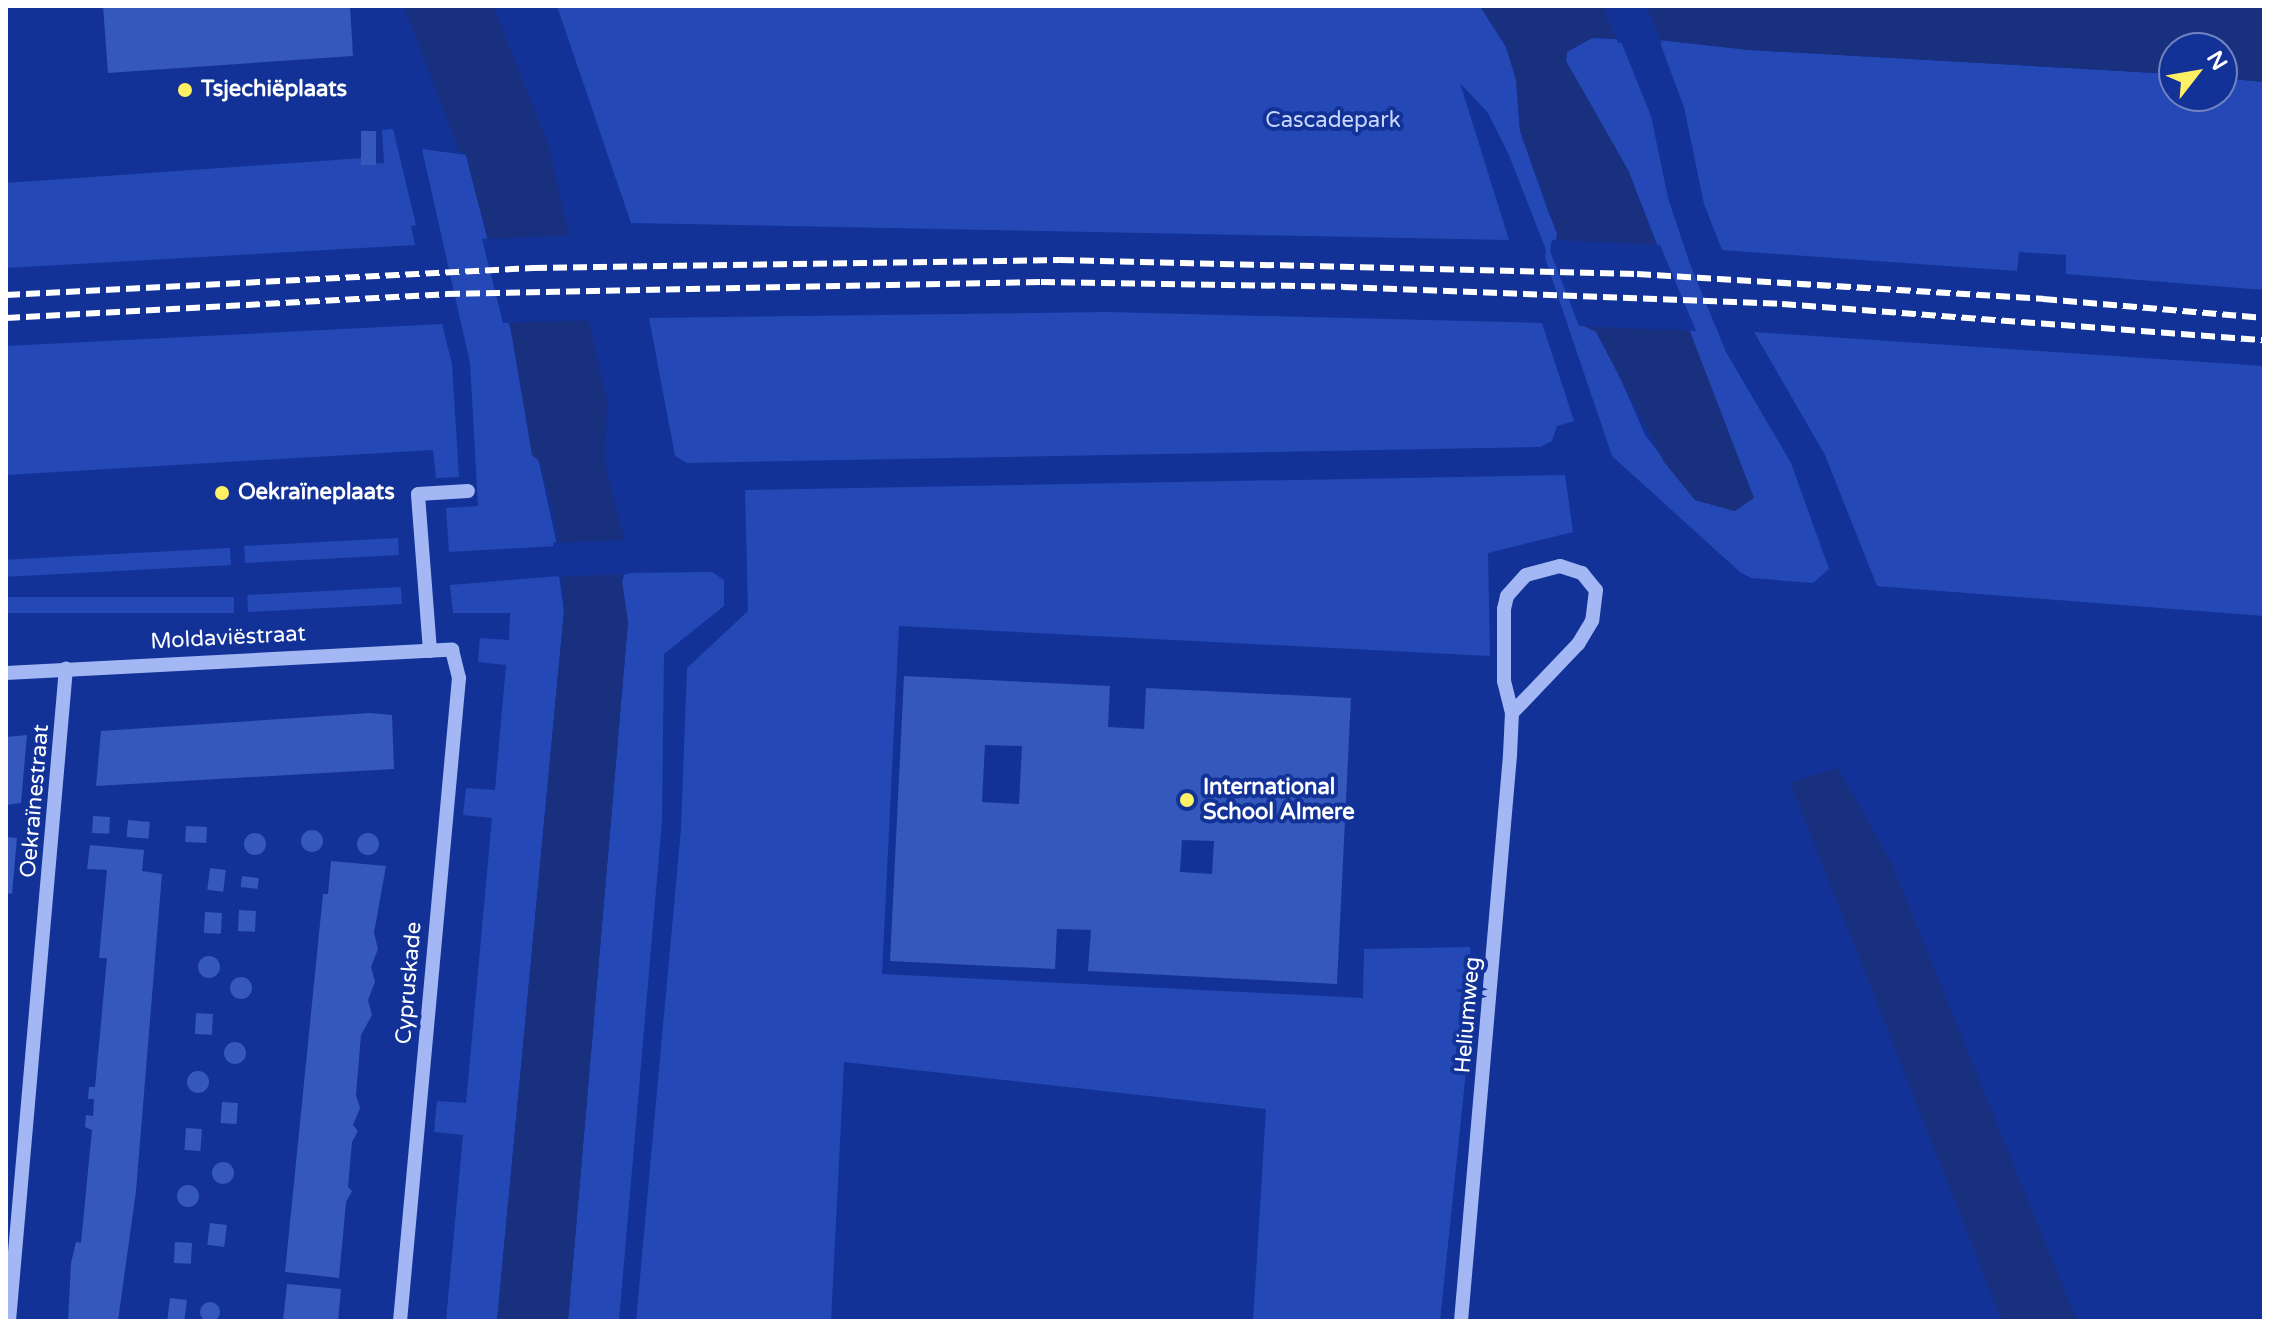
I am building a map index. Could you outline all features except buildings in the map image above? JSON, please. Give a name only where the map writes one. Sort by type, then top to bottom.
[{"type":"street","points":[[430,651],[418,494],[468,491]]},
{"type":"street","name":"Heliumweg","points":[[1461,1321],[1493,1004],[1512,713],[1504,681],[1507,596],[1515,584],[1542,568],[1582,573],[1596,590],[1592,621],[1578,644],[1512,713]]},
{"type":"street","name":"Moldaviëstraat","points":[[6,673],[452,650]]},
{"type":"street","name":"Cypruskade","points":[[400,1321],[459,678],[452,650]]},
{"type":"street","name":"Oekraïnestraat","points":[[9,1321],[66,668]]},
{"type":"green space","name":"Cascadepark","points":[[557,6],[1480,6],[1506,47],[1516,79],[1520,131],[1549,214],[1645,435],[1695,500],[1735,511],[1689,336],[1660,252],[1628,170],[1566,61],[1567,52],[1592,38],[1620,39],[1651,116],[1668,198],[1690,264],[1726,352],[1791,463],[1829,569],[1813,583],[1751,578],[1740,572],[1612,456],[1545,258],[1546,250],[1509,155],[1488,113],[1460,83],[1509,240],[631,223]]},
{"type":"green space","points":[[1659,40],[1750,50],[2158,73],[2158,112],[2238,112],[2238,80],[2264,82],[2264,290],[2066,274],[2066,255],[2019,252],[2017,271],[1722,250],[1704,204],[1684,107]]},
{"type":"green space","points":[[393,129],[416,225],[411,226],[415,245],[6,268],[6,183],[363,158],[365,164],[384,163],[382,130]]},
{"type":"green space","points":[[422,149],[466,155],[511,331],[557,546],[449,552],[446,508],[478,506],[470,363]]},
{"type":"green space","points":[[1108,312],[1542,323],[1574,421],[1557,426],[1552,441],[1540,447],[687,463],[675,456],[649,318]]},
{"type":"green space","points":[[442,324],[452,364],[459,477],[436,478],[433,450],[6,475],[6,346]]},
{"type":"green space","points":[[1754,332],[2264,366],[2264,616],[1877,586],[1825,455]]},
{"type":"green space","points":[[1565,475],[1573,532],[1488,553],[1490,656],[899,626],[882,974],[1363,998],[1364,949],[1470,947],[1473,1004],[1440,1321],[1253,1321],[1266,1109],[844,1062],[831,1321],[636,1321],[681,829],[687,668],[748,611],[745,490]]},
{"type":"green space","points":[[398,538],[399,555],[245,563],[244,546]]},
{"type":"green space","points":[[230,548],[231,565],[7,577],[6,560]]},
{"type":"green space","points":[[712,572],[724,580],[724,606],[664,654],[662,821],[619,1321],[568,1321],[628,622],[622,582],[625,573]]},
{"type":"green space","points":[[559,576],[564,611],[497,1321],[446,1321],[463,1135],[434,1132],[437,1101],[466,1103],[492,818],[463,815],[466,788],[495,790],[506,665],[478,662],[480,638],[509,640],[510,613],[453,613],[450,585]]},
{"type":"green space","points":[[401,587],[402,604],[248,612],[247,595]]},
{"type":"green space","points":[[6,597],[234,597],[234,613],[6,613]]},
{"type":"shaded area","points":[[404,6],[493,6],[548,143],[607,400],[605,464],[624,538],[622,582],[628,622],[568,1321],[497,1321],[564,611],[557,530],[539,461],[532,455],[511,331],[466,155],[459,151]]},
{"type":"shaded area","points":[[1480,6],[2264,6],[2264,82],[2238,80],[2238,32],[2158,32],[2158,73],[1750,50],[1659,40],[1592,38],[1567,52],[1566,61],[1628,170],[1754,498],[1735,511],[1695,500],[1664,462],[1596,332],[1584,326],[1554,250],[1557,234],[1520,131],[1516,79],[1506,47]]},
{"type":"shaded area","points":[[1838,768],[1891,862],[2077,1321],[2002,1321],[1790,782]]},
{"type":"pier","points":[[1603,6],[1646,6],[1662,44],[1618,43]]},
{"type":"pier","points":[[576,235],[596,320],[503,323],[482,239]]},
{"type":"pier","points":[[1552,240],[1660,245],[1696,331],[1579,326],[1550,251]]},
{"type":"pier","points":[[628,540],[629,574],[554,577],[553,543]]},
{"type":"railway","points":[[6,295],[533,268],[1060,260],[1637,274],[2043,299],[2264,318]]},
{"type":"railway","points":[[6,318],[446,294],[1041,282],[1343,287],[1782,304],[2264,340]]},
{"type":"place","name":"Tsjechiëplaats","points":[[185,90]]},
{"type":"place","name":"Oekraïneplaats","points":[[222,493]]},
{"type":"place","name":"International School Almere","points":[[1187,800]]}]
